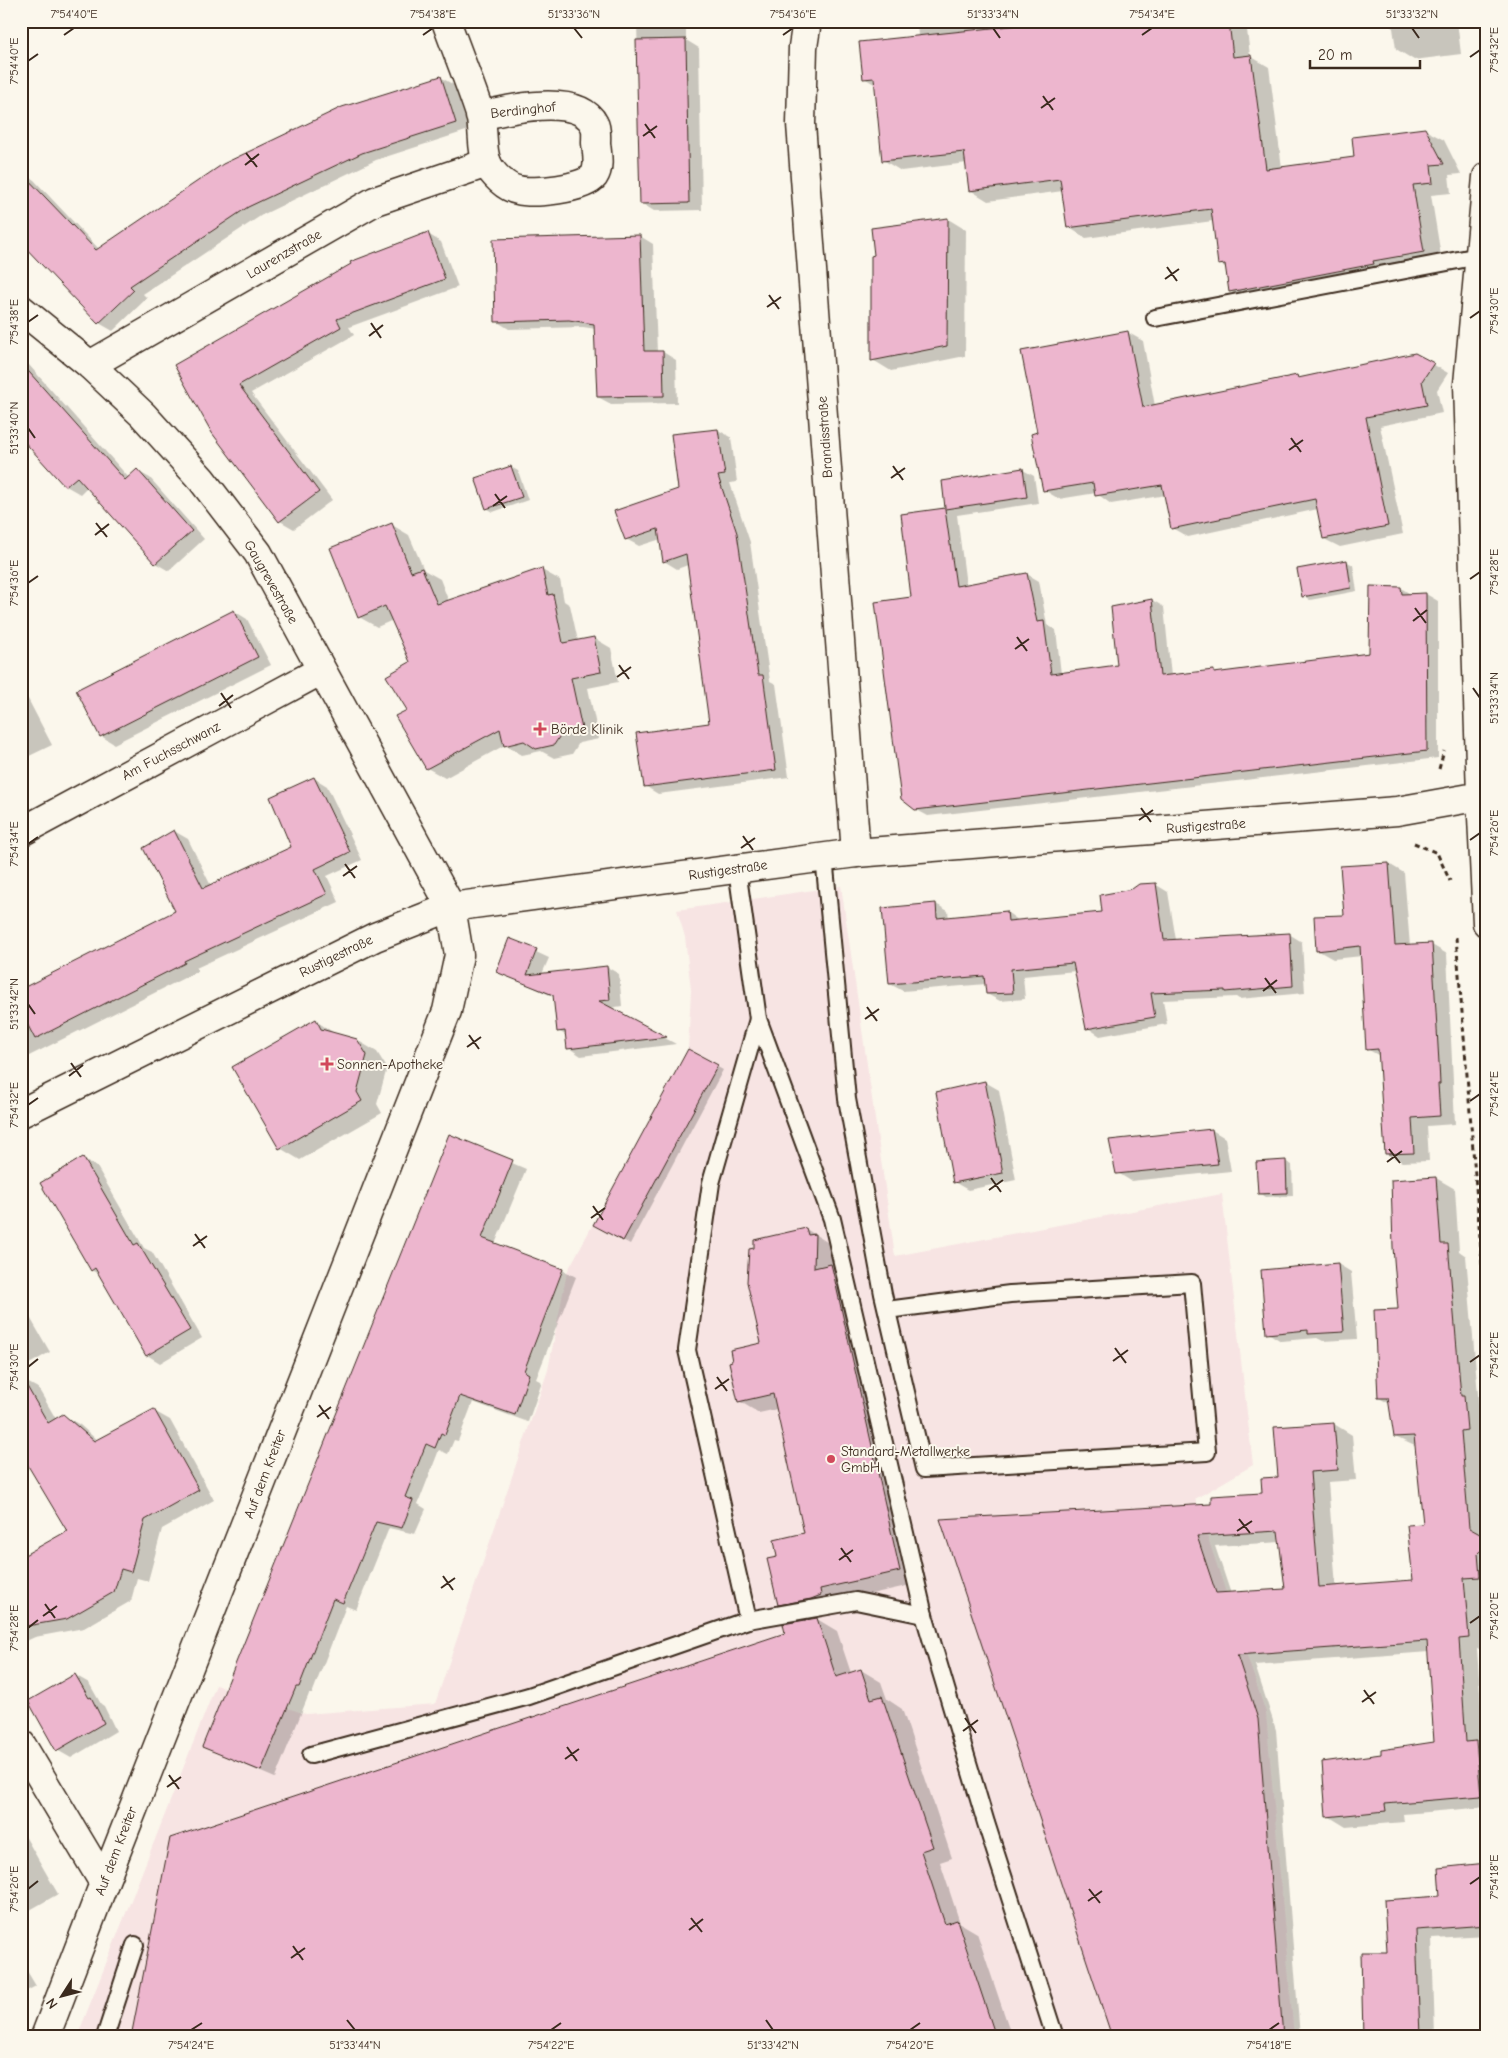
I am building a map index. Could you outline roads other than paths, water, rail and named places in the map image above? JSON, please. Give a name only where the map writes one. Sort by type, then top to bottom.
[{"type":"street","points":[[446,21],[480,116],[487,163]]},
{"type":"street","name":"Brandisstraße","points":[[807,21],[803,47],[801,124],[856,853]]},
{"type":"street","name":"Berdinghof","points":[[480,116],[504,110],[560,106],[577,109],[587,116],[595,126],[598,169],[593,177],[584,184],[571,188],[518,190],[504,183],[487,163]]},
{"type":"street","name":"Laurenzstraße","points":[[90,366],[375,201],[487,163]]},
{"type":"street","points":[[1487,177],[1468,384],[1484,795],[1487,923]]},
{"type":"street","name":"Gaugrevestraße","points":[[21,309],[90,366],[143,415],[202,480],[258,553],[320,670],[451,907]]},
{"type":"street","name":"Am Fuchsschwanz","points":[[21,832],[320,670]]},
{"type":"street","name":"Rustigestraße","points":[[21,1113],[375,937],[451,907],[856,853],[1397,811],[1484,795]]},
{"type":"street","name":"Auf dem Kreiter","points":[[46,2037],[104,1883],[447,1011],[460,955],[451,907]]},
{"type":"street","points":[[21,1744],[104,1883]]},
{"type":"lane","points":[[1155,318],[1482,245]]},
{"type":"lane","points":[[824,857],[847,1099],[887,1310],[924,1470],[1207,1452],[1192,1283],[1010,1294],[887,1310]]},
{"type":"lane","points":[[737,869],[758,1020],[832,1219],[924,1615],[986,1823],[1055,2037]]},
{"type":"lane","points":[[748,1620],[686,1350],[711,1183],[758,1020]]},
{"type":"lane","points":[[311,1755],[529,1696],[748,1620],[856,1601],[924,1615]]},
{"type":"lane","points":[[105,2037],[135,1945]]},
{"type":"place","name":"Börde Klinik","points":[[540,729]]},
{"type":"place","name":"Sonnen-Apotheke","points":[[327,1064]]},
{"type":"place","name":"Standard-Metallwerke GmbH","points":[[831,1459]]}]
